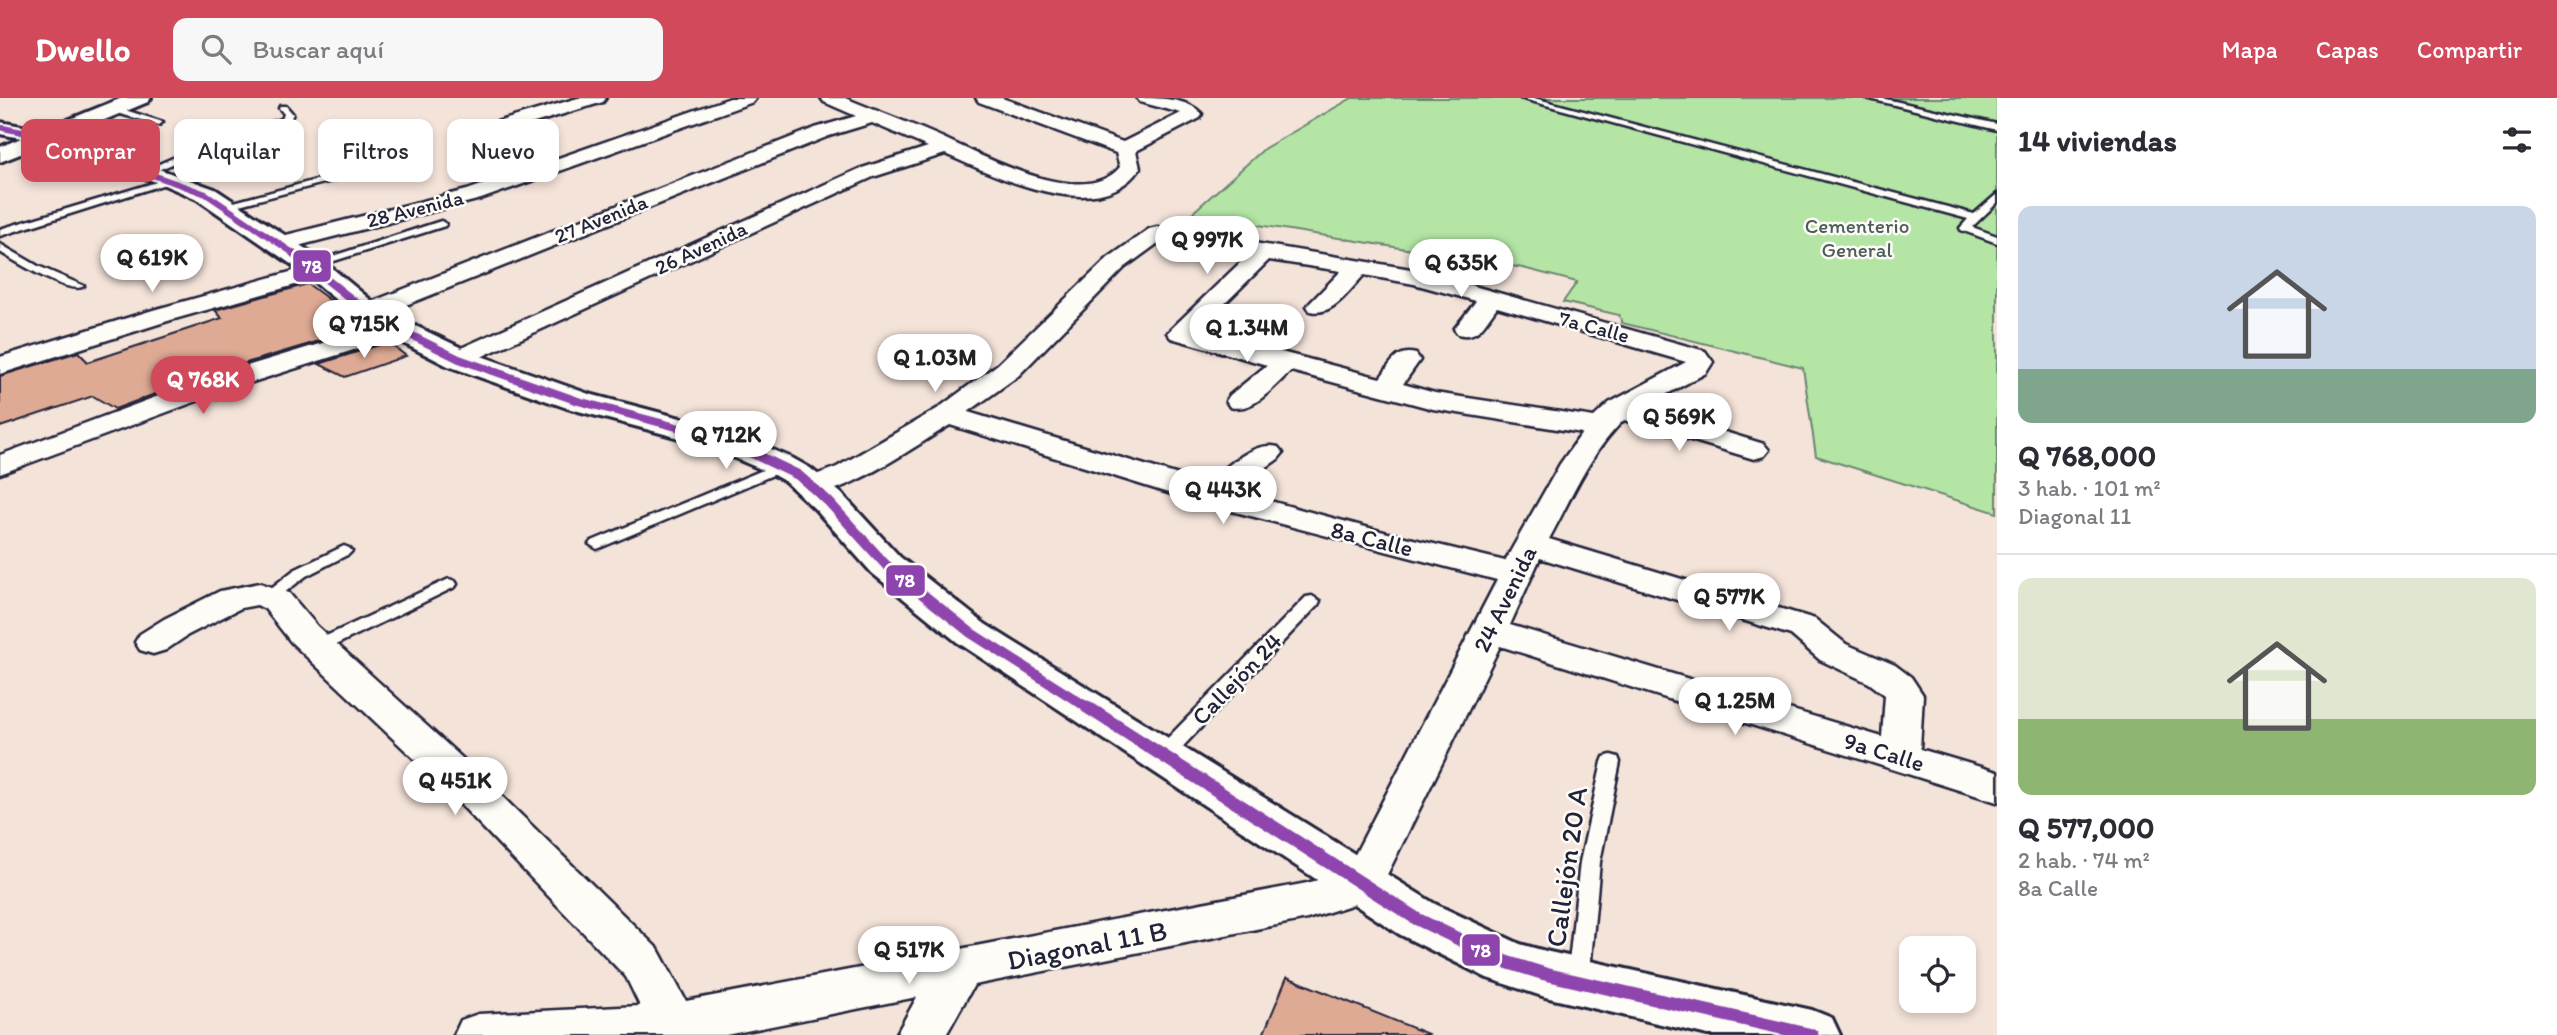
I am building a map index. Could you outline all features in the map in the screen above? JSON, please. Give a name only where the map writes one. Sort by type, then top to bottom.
[{"type":"street","points":[[528,119],[597,98]]},
{"type":"street","name":"28 Avenida","points":[[278,244],[474,195],[747,98]]},
{"type":"street","points":[[830,98],[873,109],[948,147],[1029,182],[1067,189],[1094,187],[1120,179],[1130,169],[1126,150]]},
{"type":"street","points":[[985,98],[1126,150]]},
{"type":"street","points":[[1126,150],[1141,139],[1191,116],[1193,112],[1146,98]]},
{"type":"street","points":[[2,127],[133,101]]},
{"type":"street","points":[[90,119],[133,101]]},
{"type":"street","name":"27 Avenida","points":[[0,465],[224,382],[381,320],[873,109]]},
{"type":"street","points":[[2,127],[21,131]]},
{"type":"street","points":[[0,155],[21,147]]},
{"type":"street","name":"26 Avenida","points":[[459,359],[866,173],[948,147]]},
{"type":"street","points":[[161,176],[315,268],[381,320],[459,359],[578,401],[714,437],[782,466],[813,487],[886,565],[923,598],[971,633],[1417,919],[1495,957],[1578,982],[1812,1035]]},
{"type":"street","points":[[813,487],[861,466],[947,415],[1008,370],[1116,263],[1157,234]]},
{"type":"street","name":"7a Calle","points":[[1157,234],[1359,267],[1449,285],[1679,351],[1700,360]]},
{"type":"street","points":[[1265,251],[1180,333],[1285,363],[1457,406],[1610,418],[1754,450]]},
{"type":"street","points":[[1318,306],[1359,267]]},
{"type":"street","points":[[0,366],[315,268]]},
{"type":"street","points":[[1466,329],[1491,298]]},
{"type":"street","points":[[1386,389],[1407,360]]},
{"type":"street","name":"24 Avenida","points":[[1361,885],[1490,631],[1523,559],[1575,464],[1610,418],[1697,367],[1700,360]]},
{"type":"street","points":[[1240,401],[1285,363]]},
{"type":"street","name":"8a Calle","points":[[947,415],[1208,495],[1371,540],[1523,559],[1803,626],[1835,654],[1873,670],[1900,688],[1904,695],[1900,757]]},
{"type":"street","points":[[1208,495],[1268,453]]},
{"type":"street","points":[[153,642],[176,627],[232,599],[251,594],[269,596],[277,601],[317,647],[457,776],[642,963],[658,987],[665,1005],[666,1026]]},
{"type":"street","name":"9a Calle","points":[[1490,631],[1997,787]]},
{"type":"street","name":"Diagonal 11 B","points":[[478,1035],[730,1023],[958,971],[1307,901],[1361,885]]},
{"type":"street","points":[[920,1035],[958,971]]},
{"type":"lane","points":[[1524,98],[1973,217]]},
{"type":"lane","points":[[1870,98],[1997,127]]},
{"type":"lane","points":[[133,101],[120,111],[148,119]]},
{"type":"lane","points":[[0,233],[161,176],[217,142],[285,121],[289,114],[283,108]]},
{"type":"lane","points":[[227,214],[330,182]]},
{"type":"lane","points":[[1997,197],[1965,226],[1967,230],[1997,240]]},
{"type":"lane","points":[[315,268],[441,225]]},
{"type":"lane","points":[[0,247],[34,268],[78,286]]},
{"type":"lane","points":[[597,544],[782,466]]},
{"type":"lane","points":[[269,596],[300,573],[344,551]]},
{"type":"lane","points":[[317,647],[449,584]]},
{"type":"lane","name":"Callejón 24","points":[[1161,757],[1312,601]]},
{"type":"lane","name":"Callejón 20 A","points":[[1578,982],[1590,862],[1611,762]]},
{"type":"green space","name":"Cementerio General","points":[[1352,98],[1997,98],[1997,513],[1816,456],[1803,368],[1622,323],[1619,315],[1563,302],[1577,282],[1523,268],[1191,214],[1265,148]]},
{"type":"building","points":[[308,284],[366,327],[203,376],[115,409],[93,396],[0,427],[0,376],[78,352],[88,362],[222,318],[215,310]]},
{"type":"building","points":[[388,342],[406,356],[345,377],[319,364]]},
{"type":"building","points":[[1287,977],[1428,1034],[1263,1035]]},
{"type":"transit line","name":"78","points":[[3,128],[46,137],[206,194],[311,265],[374,317],[459,359],[578,401],[714,437],[782,466],[798,475],[828,501],[886,565],[971,633],[1417,919],[1506,962],[1545,974],[1812,1035]]}]
